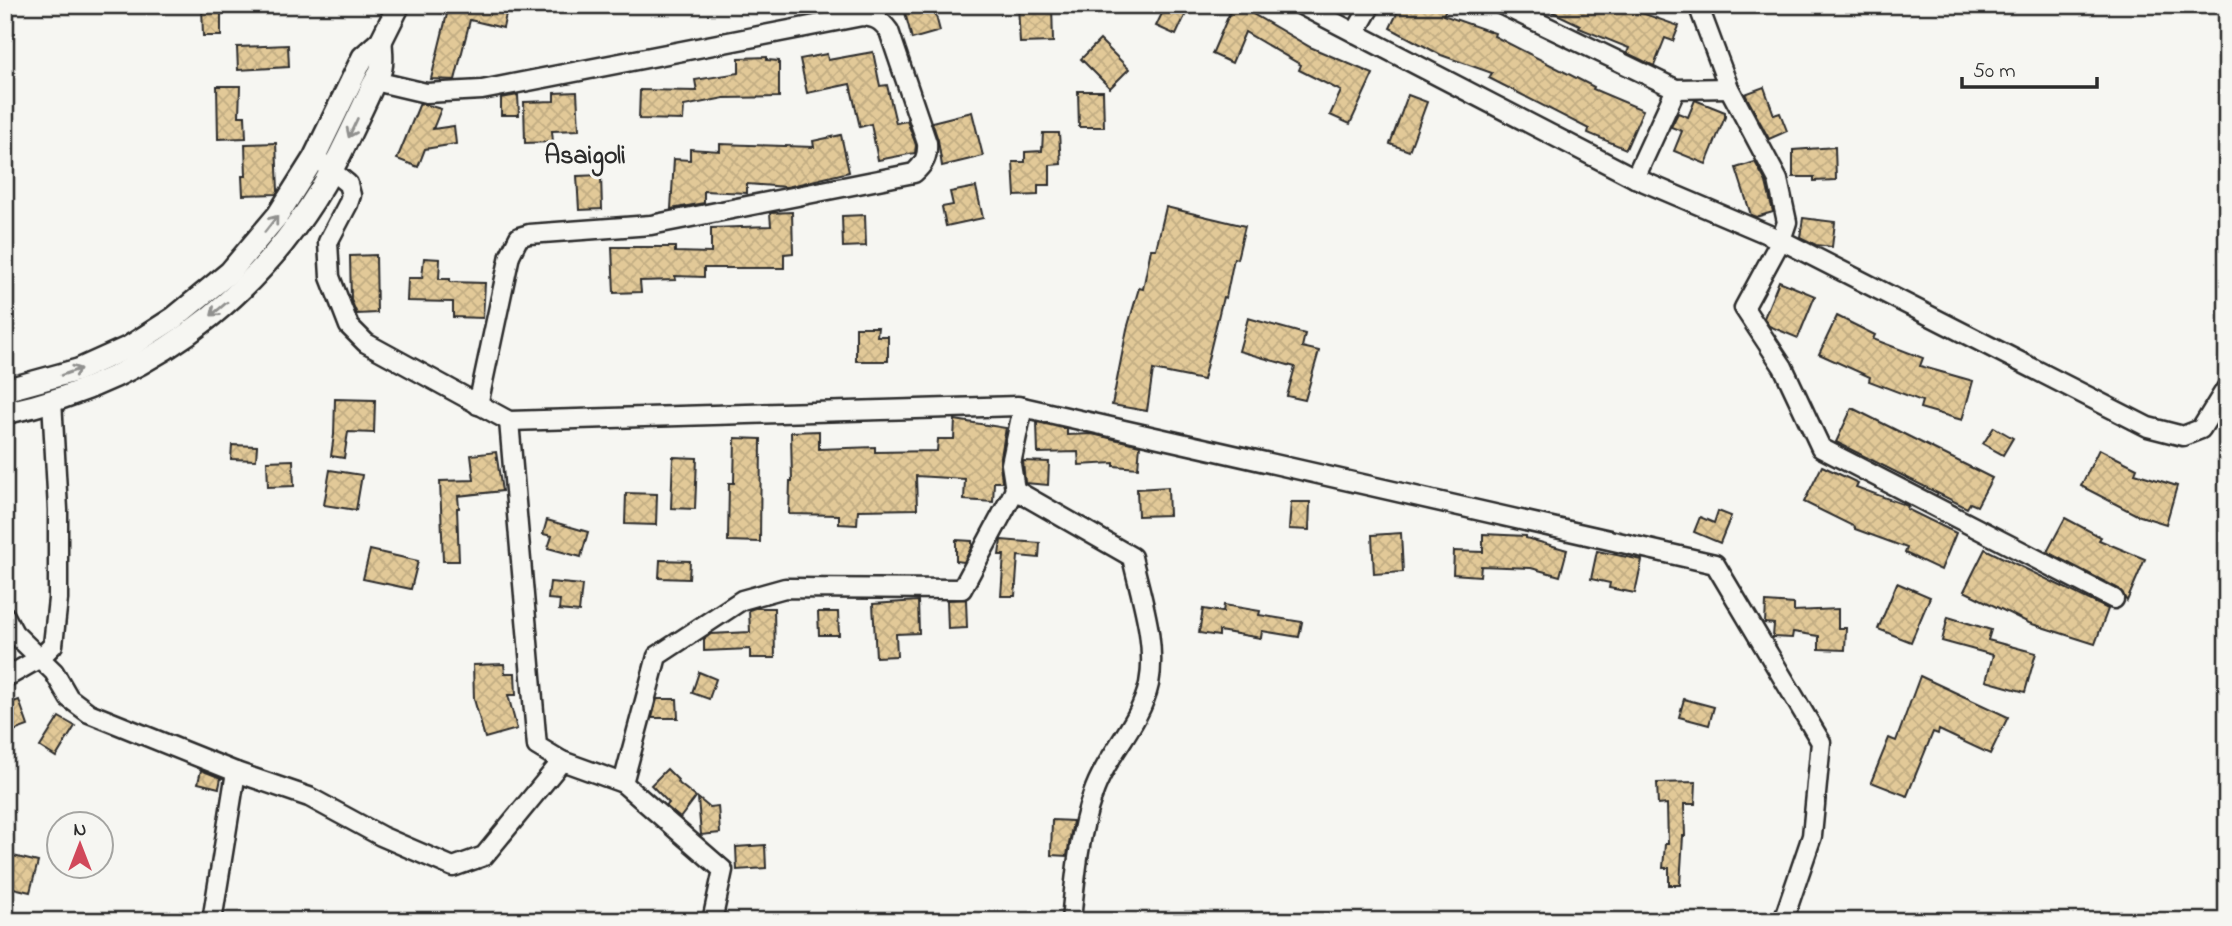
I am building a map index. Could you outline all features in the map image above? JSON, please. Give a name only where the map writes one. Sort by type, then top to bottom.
[{"type":"main road","points":[[5,390],[78,370],[130,347],[174,318],[230,272],[278,215],[314,158],[363,57],[381,41],[399,5]]},
{"type":"main road","points":[[5,413],[52,400],[124,373],[155,357],[194,331],[241,291],[300,222],[332,169],[382,68],[381,41]]},
{"type":"street","points":[[1301,5],[1635,178],[1781,240],[2148,427],[2183,436],[2201,429],[2227,387]]},
{"type":"street","points":[[1355,33],[1371,5]]},
{"type":"street","points":[[1502,5],[1676,89],[1729,88]]},
{"type":"street","points":[[1698,5],[1729,88],[1777,180],[1787,222],[1781,240],[1744,309],[1783,367],[1821,448],[2114,598]]},
{"type":"street","points":[[375,81],[426,93],[482,90],[862,16],[872,17],[882,21],[889,31],[927,143],[928,154],[923,166],[914,173],[651,225],[519,237],[510,255],[478,405]]},
{"type":"street","points":[[1635,178],[1676,89]]},
{"type":"street","points":[[314,158],[332,169],[348,184],[351,195],[328,242],[330,277],[349,326],[366,343],[509,422],[1023,407],[1715,564],[1821,742],[1812,836],[1783,921]]},
{"type":"street","points":[[5,678],[40,658],[53,645],[58,598],[58,510],[52,400]]},
{"type":"street","points":[[623,783],[657,656],[742,600],[785,588],[962,589],[1015,490],[1012,464],[1023,407]]},
{"type":"street","points":[[509,422],[537,746],[562,761],[623,783],[723,870],[712,921]]},
{"type":"street","points":[[1015,490],[1132,557],[1151,637],[1149,682],[1143,704],[1093,793],[1076,869],[1071,921]]},
{"type":"street","points":[[5,617],[14,633],[54,671],[69,698],[89,713],[236,772],[309,797],[381,836],[453,867],[484,856],[562,761]]},
{"type":"street","points":[[212,921],[236,772]]},
{"type":"building","points":[[221,5],[221,36],[203,36],[202,6]]},
{"type":"building","points":[[434,5],[508,5],[503,28],[470,20],[455,80],[431,79],[447,14],[433,11]]},
{"type":"building","points":[[903,5],[933,5],[940,31],[912,39]]},
{"type":"building","points":[[1018,5],[1052,5],[1053,42],[1020,43]]},
{"type":"building","points":[[1166,5],[1190,5],[1176,35],[1156,26]]},
{"type":"building","points":[[1233,5],[1254,12],[1253,14],[1310,47],[1373,74],[1350,124],[1330,115],[1341,91],[1299,70],[1301,65],[1245,32],[1232,63],[1212,54]]},
{"type":"building","points":[[1401,5],[1436,5],[1446,10],[1443,15],[1495,33],[1494,36],[1594,87],[1593,89],[1643,110],[1626,149],[1588,133],[1589,129],[1489,78],[1492,73],[1441,55],[1390,28]]},
{"type":"building","points":[[1538,5],[1635,5],[1633,10],[1679,26],[1673,41],[1665,38],[1654,66],[1627,53],[1629,48],[1579,28],[1580,25]]},
{"type":"building","points":[[1100,40],[1129,69],[1110,88],[1081,59]]},
{"type":"building","points":[[288,45],[289,67],[238,70],[237,47]]},
{"type":"building","points":[[873,52],[880,86],[887,85],[896,123],[907,121],[916,145],[915,153],[878,160],[871,124],[860,127],[850,84],[807,93],[800,59],[827,54],[828,60]]},
{"type":"building","points":[[767,57],[767,60],[779,61],[779,97],[724,98],[684,106],[683,120],[639,119],[640,90],[697,91],[695,80],[739,73],[739,58]]},
{"type":"building","points":[[217,86],[240,86],[239,116],[245,116],[246,138],[218,139]]},
{"type":"building","points":[[1764,87],[1774,115],[1780,113],[1787,131],[1769,139],[1745,94]]},
{"type":"building","points":[[1078,91],[1103,91],[1104,127],[1079,127]]},
{"type":"building","points":[[577,92],[579,130],[552,131],[553,142],[525,143],[524,102],[554,101],[554,93]]},
{"type":"building","points":[[518,95],[519,115],[501,115],[501,98]]},
{"type":"building","points":[[1408,95],[1427,102],[1409,151],[1390,144]]},
{"type":"building","points":[[1695,100],[1725,112],[1706,164],[1674,151],[1682,131],[1671,127],[1678,113],[1688,117]]},
{"type":"building","points":[[420,103],[441,109],[433,129],[454,126],[456,144],[425,149],[418,167],[397,159]]},
{"type":"building","points":[[972,112],[983,156],[942,166],[932,122]]},
{"type":"building","points":[[1043,133],[1059,133],[1061,164],[1050,165],[1050,185],[1038,185],[1038,195],[1015,196],[1013,162],[1025,162],[1025,152],[1042,151]]},
{"type":"building","points":[[841,135],[849,172],[787,187],[747,184],[747,193],[704,191],[704,203],[671,209],[674,159],[690,160],[690,149],[720,151],[720,144],[814,147],[813,141]]},
{"type":"building","points":[[276,143],[278,191],[276,194],[243,195],[242,176],[246,176],[245,144]]},
{"type":"building","points":[[1835,147],[1836,180],[1814,181],[1814,177],[1793,177],[1793,150]]},
{"type":"building","points":[[1755,162],[1766,182],[1773,212],[1756,217],[1751,215],[1736,168]]},
{"type":"building","points":[[601,175],[602,209],[579,210],[577,176]]},
{"type":"building","points":[[976,187],[983,218],[946,226],[942,207],[953,205],[950,192]]},
{"type":"building","points":[[1166,207],[1245,226],[1237,259],[1234,258],[1226,298],[1223,297],[1203,380],[1153,370],[1147,411],[1112,405],[1127,329],[1139,288],[1143,289],[1151,249],[1156,249]]},
{"type":"building","points":[[792,212],[793,253],[784,254],[784,268],[704,268],[704,277],[675,276],[676,280],[640,281],[641,292],[614,293],[612,247],[675,247],[675,252],[711,253],[711,228],[771,226],[770,213]]},
{"type":"building","points":[[865,215],[866,246],[843,247],[842,216]]},
{"type":"building","points":[[1803,218],[1835,222],[1832,247],[1816,245],[1800,237]]},
{"type":"building","points":[[376,255],[377,313],[357,314],[351,300],[350,256]]},
{"type":"building","points":[[424,258],[440,259],[439,279],[485,283],[483,318],[453,317],[453,302],[407,301],[408,278],[422,278]]},
{"type":"building","points":[[1779,281],[1815,296],[1798,338],[1769,326],[1764,318]]},
{"type":"building","points":[[1837,316],[1875,335],[1873,339],[1923,358],[1920,366],[1973,381],[1962,420],[1920,408],[1922,401],[1869,381],[1870,377],[1819,354]]},
{"type":"building","points":[[1248,318],[1305,334],[1302,347],[1319,351],[1305,400],[1287,396],[1295,367],[1239,351]]},
{"type":"building","points":[[856,327],[878,327],[877,336],[888,336],[888,361],[856,361]]},
{"type":"building","points":[[335,399],[375,400],[374,433],[348,432],[344,458],[331,456]]},
{"type":"building","points":[[1852,408],[1992,478],[1977,506],[1970,503],[1967,508],[1836,442]]},
{"type":"building","points":[[955,420],[1006,428],[1000,462],[1002,482],[994,482],[993,502],[964,500],[965,479],[916,476],[917,509],[858,510],[857,525],[839,524],[839,515],[789,514],[792,481],[791,432],[819,431],[819,449],[875,447],[875,452],[937,451],[938,439],[954,439]]},
{"type":"building","points":[[1037,422],[1067,429],[1067,435],[1092,434],[1140,445],[1138,468],[1114,466],[1114,463],[1079,465],[1078,452],[1038,453]]},
{"type":"building","points":[[1994,427],[2013,438],[2003,455],[1983,444]]},
{"type":"building","points":[[735,438],[761,439],[760,542],[728,541],[729,483],[734,483]]},
{"type":"building","points":[[232,445],[257,446],[256,460],[231,459]]},
{"type":"building","points":[[2099,449],[2137,468],[2135,473],[2177,486],[2166,524],[2137,515],[2081,486]]},
{"type":"building","points":[[496,452],[502,491],[458,496],[459,561],[443,561],[440,481],[474,480],[471,455]]},
{"type":"building","points":[[673,457],[697,458],[695,509],[671,508]]},
{"type":"building","points":[[293,460],[294,486],[268,487],[267,461]]},
{"type":"building","points":[[1023,461],[1049,462],[1048,485],[1025,483]]},
{"type":"building","points":[[1822,466],[1858,483],[1856,487],[1908,506],[1907,509],[1956,533],[1941,570],[1905,553],[1907,548],[1855,529],[1804,502]]},
{"type":"building","points":[[330,470],[362,475],[356,510],[324,505]]},
{"type":"building","points":[[1168,487],[1169,515],[1138,516],[1137,489]]},
{"type":"building","points":[[626,493],[657,494],[656,525],[625,524]]},
{"type":"building","points":[[1291,502],[1310,502],[1309,530],[1289,529]]},
{"type":"building","points":[[1718,511],[1731,516],[1720,543],[1694,532],[1700,517],[1714,523]]},
{"type":"building","points":[[2065,518],[2101,537],[2099,540],[2145,559],[2127,601],[2119,589],[2047,552]]},
{"type":"building","points":[[547,520],[588,532],[581,557],[548,548],[552,536],[543,534]]},
{"type":"building","points":[[1401,533],[1403,572],[1374,574],[1372,535]]},
{"type":"building","points":[[1483,534],[1526,536],[1567,550],[1560,576],[1531,568],[1481,566],[1480,576],[1453,574],[1454,551],[1483,552]]},
{"type":"building","points":[[956,540],[972,541],[964,562],[956,561]]},
{"type":"building","points":[[1001,540],[1040,543],[1039,558],[1018,556],[1015,596],[1001,596],[1004,555],[999,555]]},
{"type":"building","points":[[1985,549],[2108,609],[2095,644],[2029,623],[1964,591]]},
{"type":"building","points":[[370,550],[418,561],[411,589],[363,579]]},
{"type":"building","points":[[1597,551],[1642,560],[1635,593],[1609,588],[1610,583],[1591,579]]},
{"type":"building","points":[[660,560],[690,561],[689,579],[659,578]]},
{"type":"building","points":[[550,582],[582,585],[579,612],[559,610],[560,600],[548,599]]},
{"type":"building","points":[[1897,583],[1930,597],[1911,642],[1878,629]]},
{"type":"building","points":[[966,599],[967,628],[948,629],[947,600]]},
{"type":"building","points":[[918,601],[919,633],[896,634],[897,656],[876,657],[873,604]]},
{"type":"building","points":[[1766,602],[1794,604],[1794,611],[1838,609],[1838,628],[1846,628],[1845,650],[1819,649],[1819,636],[1793,632],[1792,638],[1773,637],[1774,624],[1765,623]]},
{"type":"building","points":[[1224,605],[1260,611],[1259,615],[1302,622],[1299,637],[1262,631],[1261,638],[1219,631],[1219,636],[1199,633],[1203,609],[1223,612]]},
{"type":"building","points":[[774,608],[775,658],[750,658],[750,649],[704,651],[704,639],[711,634],[750,632],[749,610]]},
{"type":"building","points":[[818,612],[838,612],[839,635],[819,635]]},
{"type":"building","points":[[1948,617],[1991,630],[1988,640],[2036,653],[2025,692],[1986,681],[1993,655],[1942,641]]},
{"type":"building","points":[[504,664],[505,673],[515,673],[516,695],[508,695],[517,729],[485,738],[474,699],[473,665]]},
{"type":"building","points":[[699,672],[716,679],[709,699],[692,693]]},
{"type":"building","points":[[1920,676],[2008,717],[1990,754],[1939,730],[1938,734],[1933,732],[1907,796],[1871,782],[1889,738],[1896,741]]},
{"type":"building","points":[[657,699],[677,699],[678,718],[652,718]]},
{"type":"building","points":[[1684,699],[1714,707],[1709,725],[1679,717]]},
{"type":"building","points":[[19,700],[28,726],[5,734],[5,705]]},
{"type":"building","points":[[59,717],[75,726],[56,757],[40,747]]},
{"type":"building","points":[[667,769],[677,782],[696,797],[680,818],[666,806],[669,803],[651,785]]},
{"type":"building","points":[[201,770],[221,778],[219,788],[198,783]]},
{"type":"building","points":[[1696,782],[1695,804],[1684,804],[1685,836],[1680,885],[1669,885],[1669,868],[1663,868],[1665,844],[1668,844],[1667,804],[1658,805],[1657,783]]},
{"type":"building","points":[[698,798],[709,807],[718,806],[720,833],[701,835]]},
{"type":"building","points":[[1052,820],[1073,821],[1067,856],[1051,855]]},
{"type":"building","points":[[765,845],[766,868],[737,870],[736,847]]},
{"type":"building","points":[[5,854],[38,862],[30,892],[5,886]]},
{"type":"district","name":"Asaigoli","points":[[585,154]]}]
